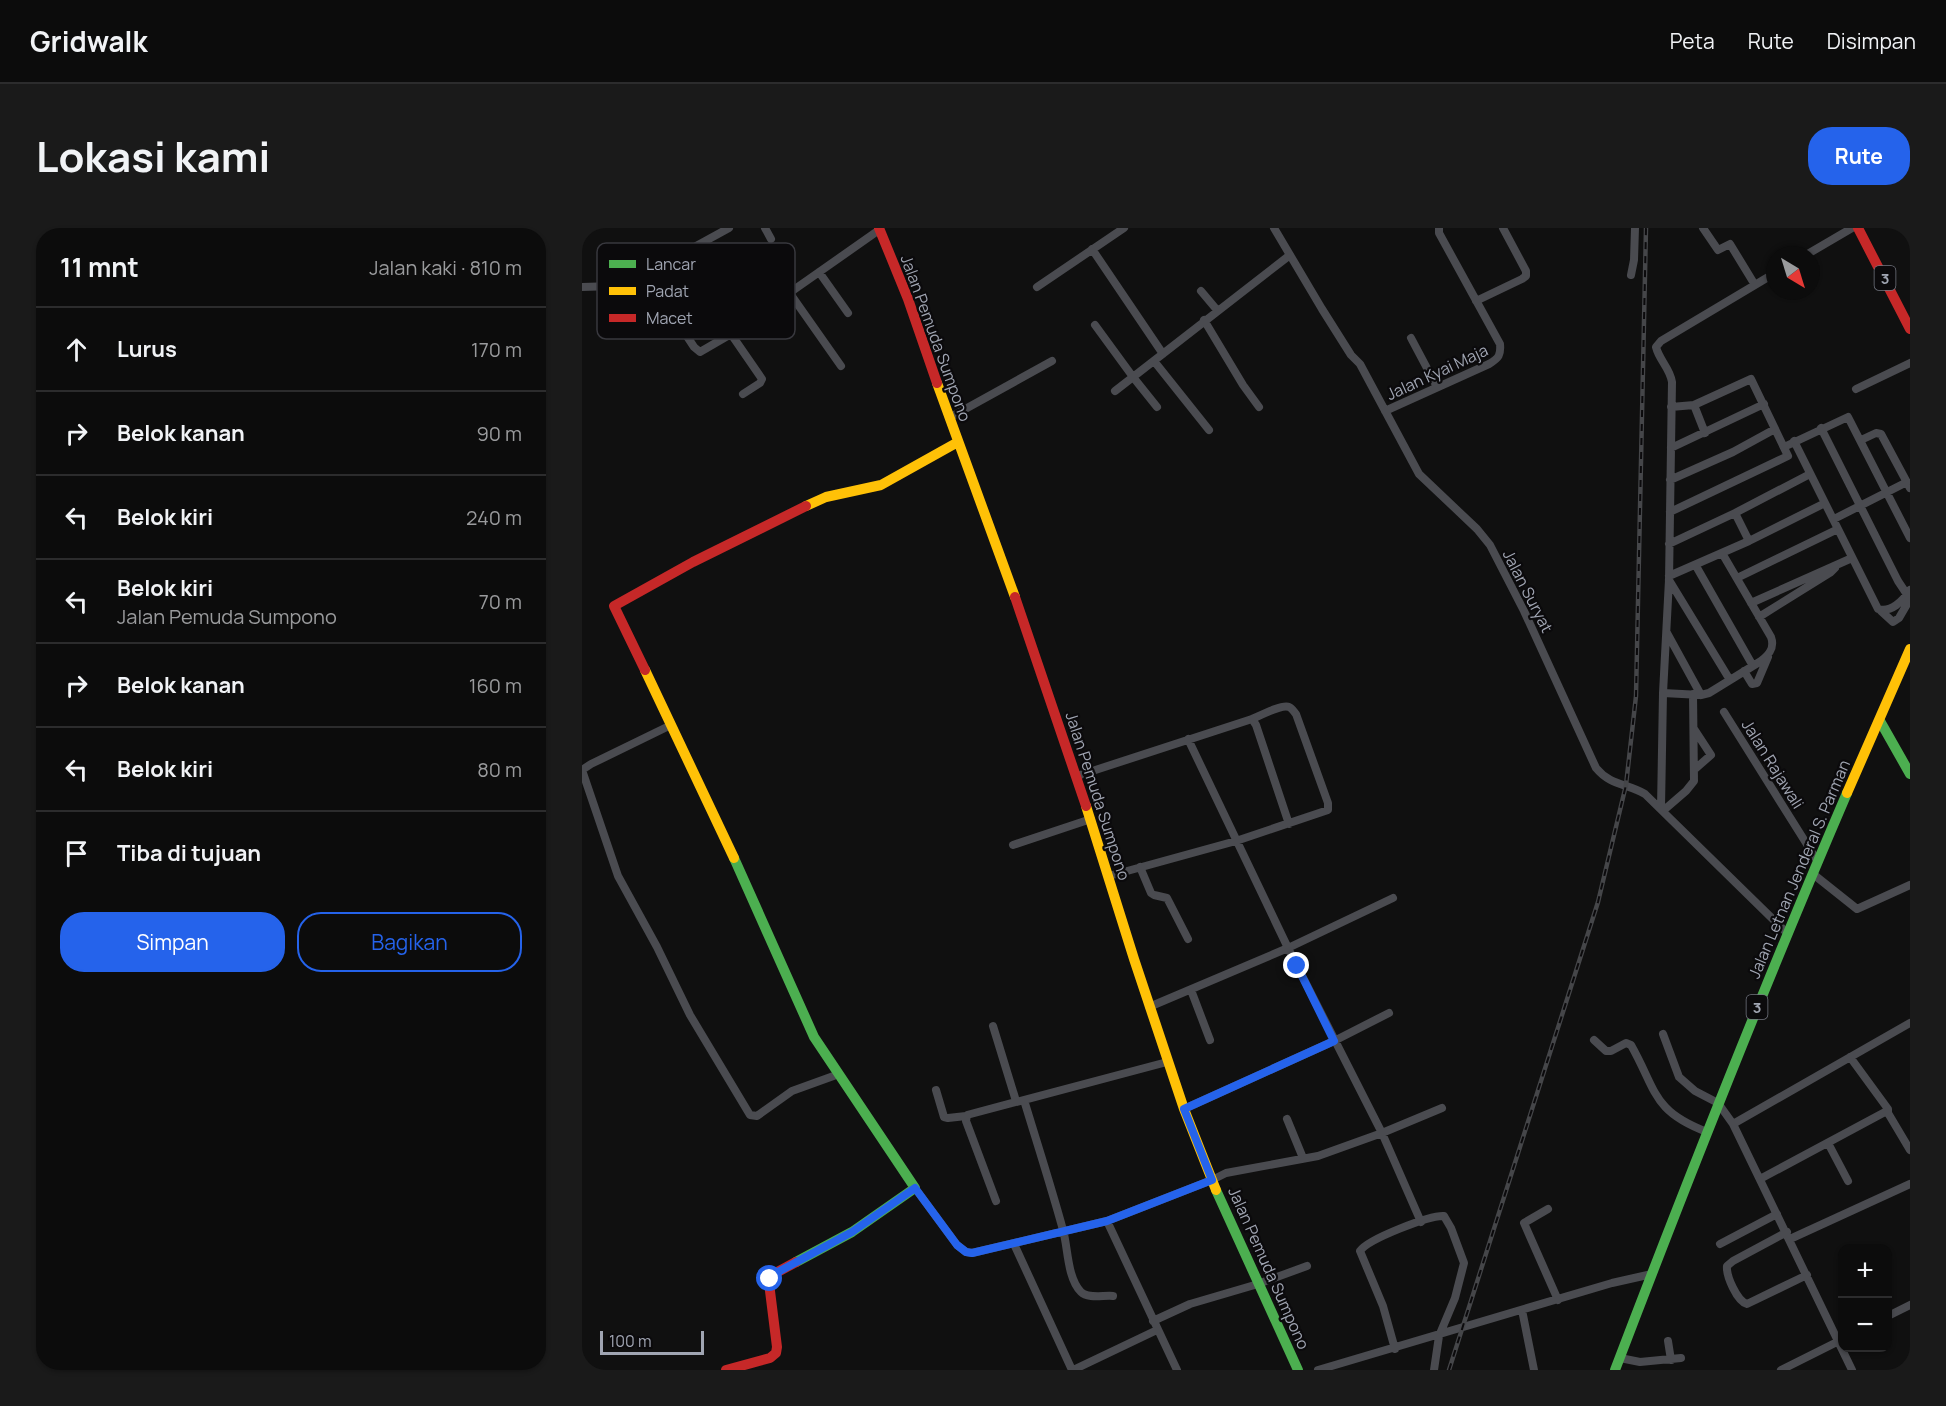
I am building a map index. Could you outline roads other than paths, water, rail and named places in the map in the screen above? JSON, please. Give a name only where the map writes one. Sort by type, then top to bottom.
[{"type":"main road","name":"3","points":[[1858,228],[1910,329]]},
{"type":"main road","name":"Jalan Pemuda Sumpono","points":[[879,229],[908,299],[949,418],[1026,625],[1184,1109],[1212,1180],[1298,1370]]},
{"type":"main road","points":[[726,1370],[770,1358],[776,1353],[769,1283],[775,1274],[852,1232],[915,1188],[814,1037],[736,863],[614,606],[772,521],[826,497],[880,485],[958,442]]},
{"type":"main road","name":"Jalan Letnan Jenderal S. Parman","points":[[1615,1370],[1718,1103],[1787,933],[1910,649]]},
{"type":"main road","points":[[1880,721],[1910,774]]},
{"type":"street","points":[[702,243],[729,228]]},
{"type":"street","points":[[765,228],[771,239]]},
{"type":"street","points":[[1037,287],[1124,228]]},
{"type":"street","name":"Jalan Suryat","points":[[1274,228],[1351,356],[1360,364],[1419,474],[1477,529],[1490,545],[1524,611],[1596,768],[1610,782],[1635,788],[1645,794],[1787,933]]},
{"type":"street","name":"Jalan Kyai Maja","points":[[1385,411],[1489,364],[1501,353],[1500,344],[1439,233],[1439,228]]},
{"type":"street","points":[[1476,301],[1526,276],[1526,271],[1503,228]]},
{"type":"street","points":[[1631,275],[1635,228]]},
{"type":"street","points":[[1703,228],[1717,249],[1730,244],[1755,285]]},
{"type":"street","points":[[1820,247],[1852,228]]},
{"type":"street","points":[[795,288],[879,229]]},
{"type":"street","points":[[1092,249],[1163,354]]},
{"type":"street","points":[[1115,391],[1290,255]]},
{"type":"street","points":[[819,272],[848,313]]},
{"type":"street","points":[[1662,809],[1663,693],[1669,578],[1671,377],[1656,347],[1766,278]]},
{"type":"street","points":[[582,287],[597,287]]},
{"type":"street","points":[[1201,291],[1217,310]]},
{"type":"street","points":[[795,301],[841,366]]},
{"type":"street","points":[[1204,320],[1259,407]]},
{"type":"street","points":[[1095,325],[1157,406]]},
{"type":"street","points":[[1411,338],[1437,387]]},
{"type":"street","points":[[689,339],[700,352],[723,339]]},
{"type":"street","points":[[735,339],[761,375],[760,383],[743,394]]},
{"type":"street","points":[[949,418],[1052,361]]},
{"type":"street","points":[[1154,361],[1209,430]]},
{"type":"street","points":[[1856,389],[1910,363]]},
{"type":"street","points":[[1671,407],[1694,405],[1751,379],[1788,456]]},
{"type":"street","points":[[1671,448],[1764,404]]},
{"type":"street","points":[[1694,405],[1705,433]]},
{"type":"street","points":[[1784,447],[1848,417],[1910,538]]},
{"type":"street","points":[[1794,441],[1881,611],[1889,620],[1896,621],[1910,599],[1908,593],[1860,506],[1821,428]]},
{"type":"street","points":[[1670,480],[1733,452],[1775,429]]},
{"type":"street","points":[[1834,519],[1886,492],[1908,485],[1881,434],[1876,433],[1861,440]]},
{"type":"street","points":[[1670,512],[1798,450]]},
{"type":"street","points":[[1669,544],[1810,474]]},
{"type":"street","points":[[1669,578],[1825,503]]},
{"type":"street","points":[[1735,513],[1749,541]]},
{"type":"street","points":[[1737,578],[1838,529]]},
{"type":"street","points":[[1722,553],[1773,641],[1757,683],[1752,684],[1744,671]]},
{"type":"street","points":[[1759,617],[1852,558]]},
{"type":"street","points":[[1696,566],[1753,666]]},
{"type":"street","points":[[1751,603],[1829,568],[1836,567]]},
{"type":"street","points":[[1669,578],[1730,680]]},
{"type":"street","points":[[1881,611],[1893,607],[1908,593]]},
{"type":"street","points":[[1662,809],[1694,781],[1693,728],[1697,694],[1666,632]]},
{"type":"street","points":[[1663,693],[1709,693],[1769,656]]},
{"type":"street","points":[[1077,776],[1287,706],[1292,708],[1296,714],[1328,803],[1329,808],[1326,811],[1289,824],[1109,876]]},
{"type":"street","name":"Jalan Rajawali","points":[[1724,712],[1818,862]]},
{"type":"street","points":[[1252,719],[1289,824]]},
{"type":"street","points":[[669,726],[585,767],[582,773],[618,876],[657,947],[690,1015],[750,1115],[759,1115],[792,1091],[839,1074]]},
{"type":"street","points":[[1693,728],[1711,755],[1695,769]]},
{"type":"street","points":[[1188,739],[1288,948],[1382,1133],[1421,1222]]},
{"type":"street","points":[[1013,845],[1091,819]]},
{"type":"street","points":[[1140,867],[1154,896],[1167,898],[1188,939]]},
{"type":"street","points":[[1813,874],[1857,908],[1910,885]]},
{"type":"street","points":[[1149,1007],[1288,948],[1393,898]]},
{"type":"street","points":[[1191,990],[1210,1040]]},
{"type":"street","points":[[1184,1109],[1334,1041],[1389,1013]]},
{"type":"street","points":[[1733,1124],[1910,1023]]},
{"type":"street","points":[[993,1026],[1064,1232],[1068,1260],[1079,1289],[1091,1296],[1113,1296]]},
{"type":"street","points":[[1663,1034],[1678,1077],[1695,1091],[1718,1103],[1733,1124],[1838,1337]]},
{"type":"street","points":[[1594,1040],[1606,1051],[1611,1051],[1626,1043],[1631,1045],[1657,1098],[1666,1110],[1692,1126],[1707,1132]]},
{"type":"street","points":[[1850,1057],[1888,1108],[1888,1113],[1910,1150]]},
{"type":"street","points":[[936,1090],[944,1117],[966,1116],[1167,1062]]},
{"type":"street","points":[[915,1188],[952,1239],[966,1252],[972,1253],[1107,1221],[1226,1173],[1318,1156],[1442,1108]]},
{"type":"street","points":[[1760,1179],[1883,1112],[1888,1113]]},
{"type":"street","points":[[966,1116],[996,1201]]},
{"type":"street","points":[[1287,1119],[1303,1158]]},
{"type":"street","points":[[1828,1143],[1848,1181]]},
{"type":"street","points":[[1807,1275],[1749,1304],[1741,1302],[1727,1272],[1727,1266],[1733,1261],[1788,1236],[1910,1184]]},
{"type":"street","points":[[1548,1209],[1524,1224],[1558,1300]]},
{"type":"street","points":[[1720,1244],[1777,1214]]},
{"type":"street","points":[[1395,1349],[1383,1306],[1360,1251],[1366,1244],[1438,1216],[1445,1217],[1463,1257],[1463,1273],[1439,1336],[1434,1370]]},
{"type":"street","points":[[1107,1221],[1177,1370]]},
{"type":"street","points":[[1014,1244],[1072,1370],[1157,1330]]},
{"type":"street","points":[[1153,1321],[1190,1304],[1258,1284],[1307,1266]]},
{"type":"street","points":[[1318,1370],[1439,1336],[1611,1283],[1652,1274]]},
{"type":"street","points":[[1892,1314],[1910,1305]]},
{"type":"street","points":[[1522,1310],[1534,1370]]},
{"type":"street","points":[[1668,1341],[1671,1360]]},
{"type":"street","points":[[1781,1370],[1838,1342]]},
{"type":"street","points":[[1844,1352],[1851,1370]]},
{"type":"street","points":[[1620,1358],[1640,1362],[1681,1358]]},
{"type":"railway","points":[[1449,1370],[1598,902],[1626,785],[1636,696],[1646,228]]}]
